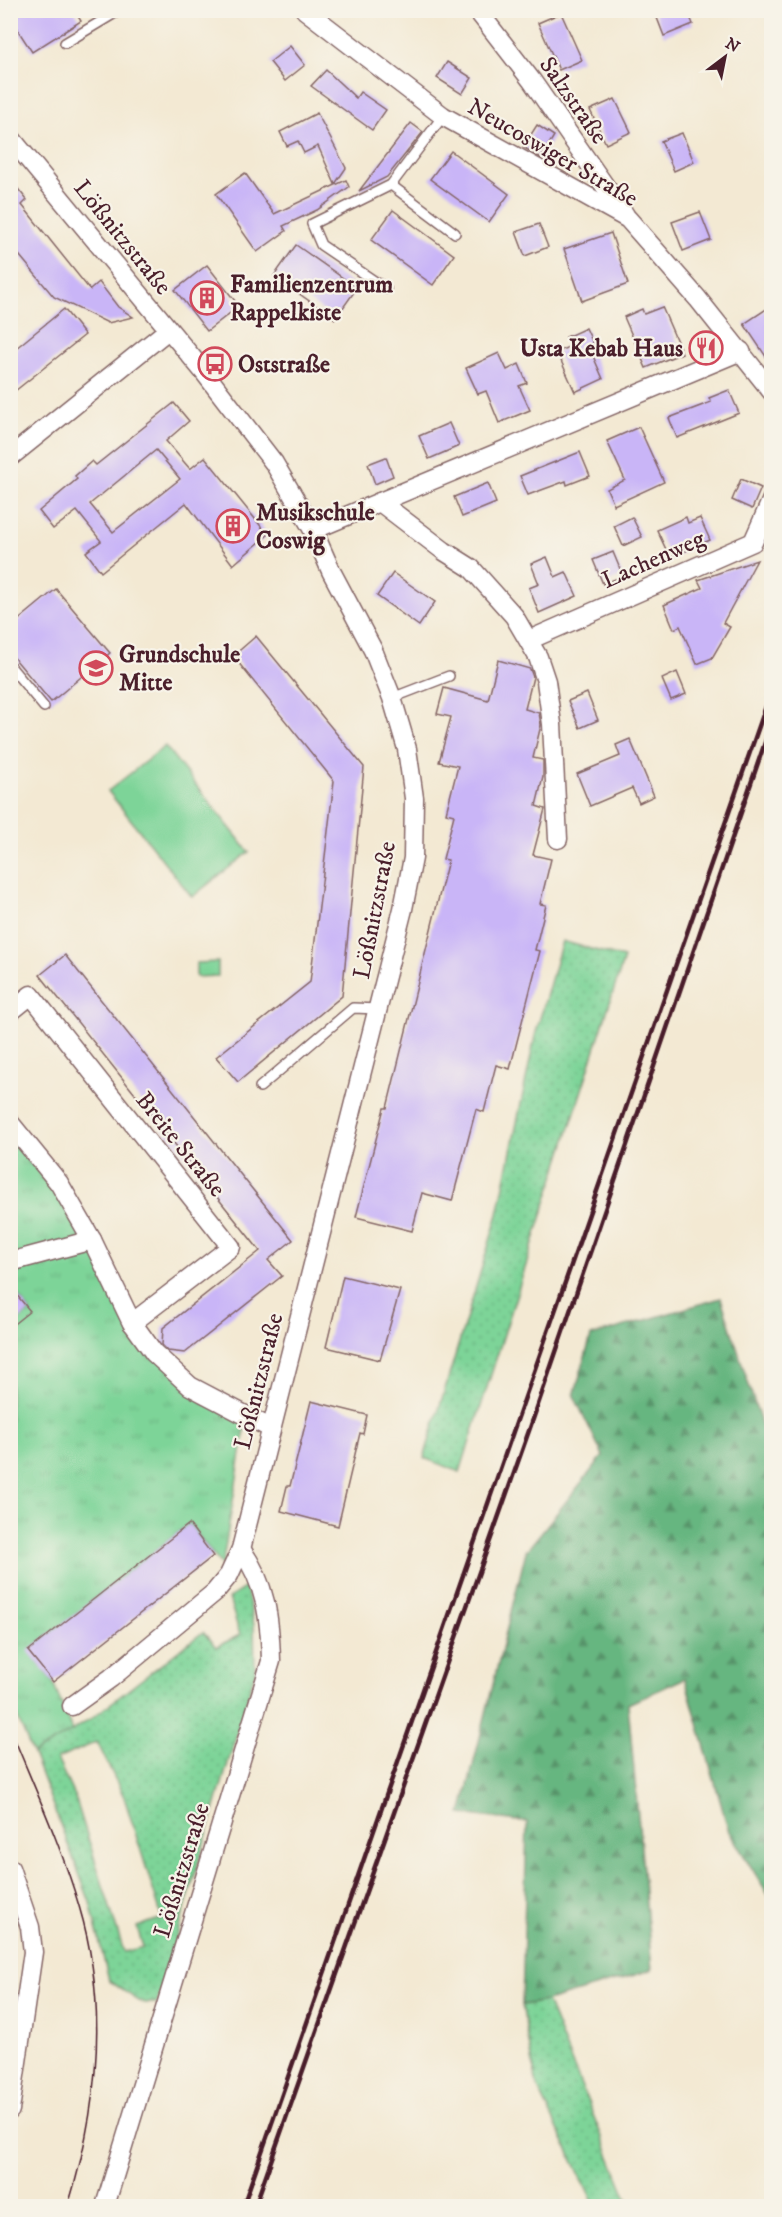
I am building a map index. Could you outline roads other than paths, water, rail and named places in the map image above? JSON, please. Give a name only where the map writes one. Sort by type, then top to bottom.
[{"type":"street","name":"Neucoswiger Straße","points":[[305,10],[443,116],[628,219],[741,351],[771,392]]},
{"type":"street","name":"Salzstraße","points":[[477,10],[532,81],[628,219]]},
{"type":"street","name":"Lößnitzstraße","points":[[10,137],[274,463],[313,530],[331,571],[373,650],[392,698],[407,749],[414,798],[413,858],[403,909],[270,1428],[242,1549],[229,1575],[215,1592],[111,1678],[72,1706]]},
{"type":"street","points":[[10,457],[168,330]]},
{"type":"street","points":[[313,530],[741,351]]},
{"type":"street","name":"Lachenweg","points":[[529,640],[753,542],[771,499]]},
{"type":"street","points":[[380,502],[444,551],[471,568],[514,616],[529,640],[546,681],[553,734],[558,839]]},
{"type":"street","name":"Breite Straße","points":[[10,1012],[31,995],[231,1246],[132,1323]]},
{"type":"street","points":[[10,1123],[59,1183],[92,1240],[132,1323],[154,1353],[190,1386],[270,1428]]},
{"type":"street","points":[[10,1262],[92,1240]]},
{"type":"street","name":"Lößnitzstraße","points":[[105,2206],[271,1661],[270,1619],[254,1567],[242,1549]]},
{"type":"street","points":[[10,1868],[30,1927],[33,1952],[10,2110]]},
{"type":"lane","points":[[65,43],[120,10]]},
{"type":"lane","points":[[386,289],[321,245],[312,224],[391,185],[443,116]]},
{"type":"lane","points":[[391,185],[455,233]]},
{"type":"lane","points":[[10,666],[44,707]]},
{"type":"lane","points":[[392,698],[449,676]]},
{"type":"lane","points":[[260,1087],[353,1008],[378,1009]]},
{"type":"tram line","points":[[10,1728],[72,1883],[88,1944],[94,1981],[97,2019],[93,2095],[87,2132],[68,2206]]},
{"type":"railway","points":[[243,2206],[772,689]]},
{"type":"railway","points":[[255,2206],[531,1425],[772,722]]},
{"type":"place","name":"Familienzentrum Rappelkiste","points":[[207,298]]},
{"type":"place","name":"Usta Kebab Haus","points":[[706,348]]},
{"type":"place","name":"Oststraße","points":[[215,364]]},
{"type":"place","name":"Musikschule Coswig","points":[[233,526]]},
{"type":"place","name":"Grundschule Mitte","points":[[96,668]]}]
